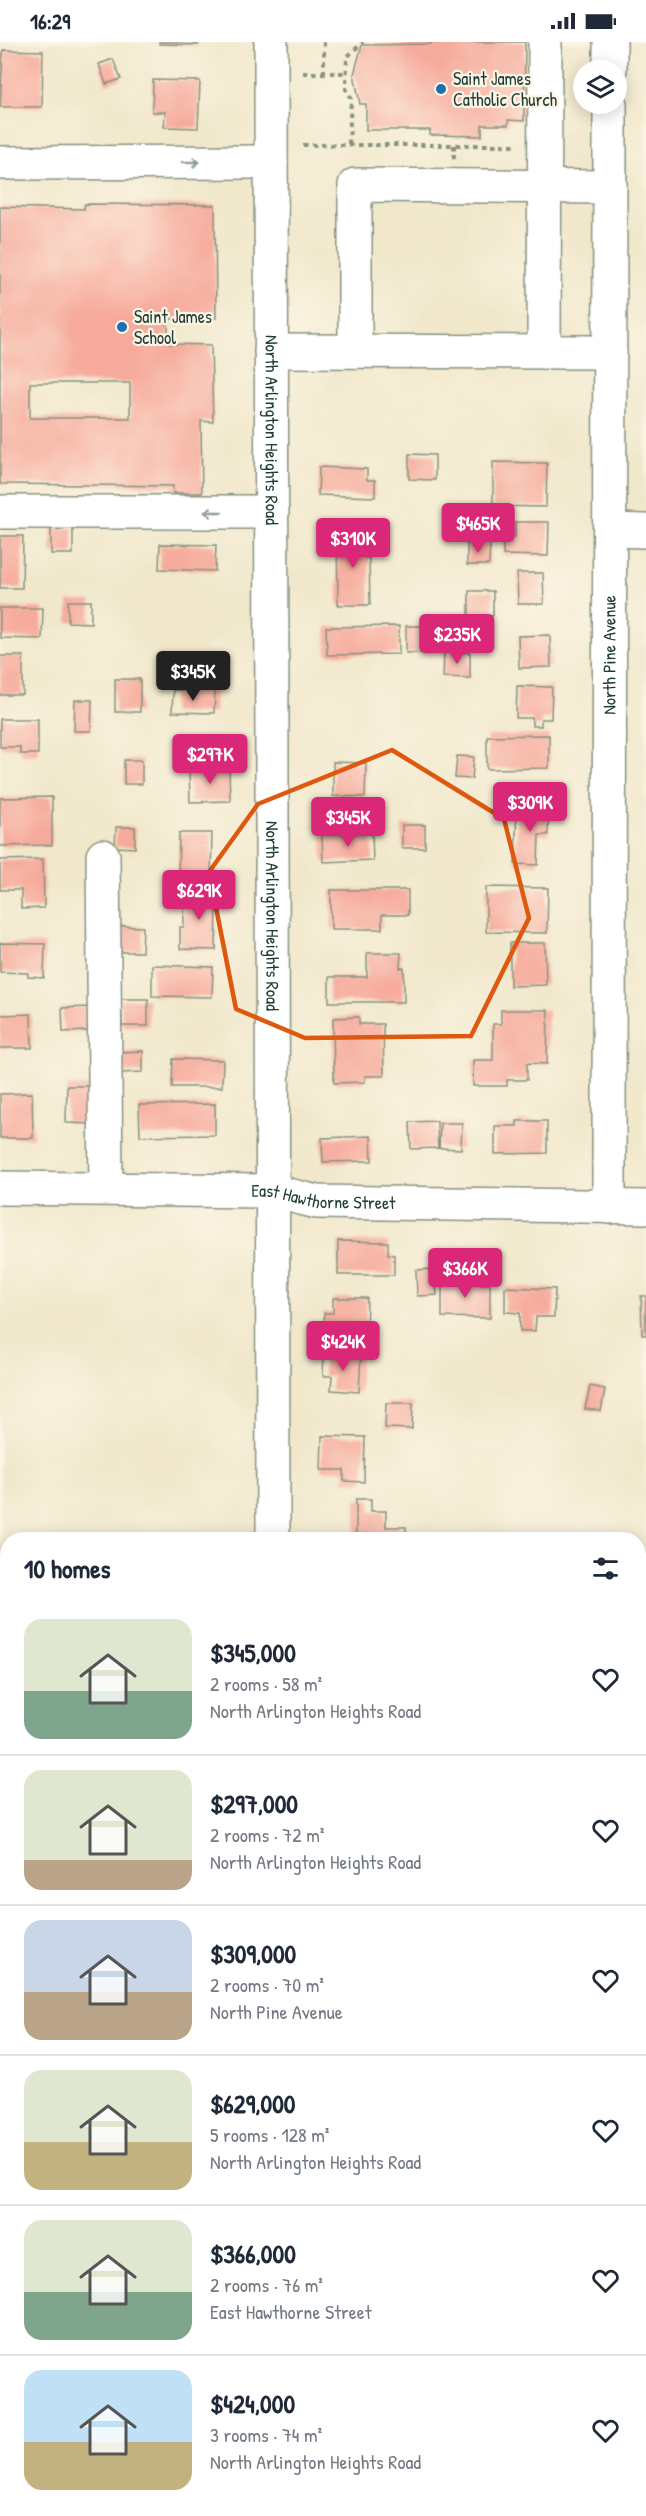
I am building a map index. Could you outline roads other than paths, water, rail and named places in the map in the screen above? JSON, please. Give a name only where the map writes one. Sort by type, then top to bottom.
[{"type":"street","name":"North Arlington Heights Road","points":[[271,42],[273,1532]]},
{"type":"street","points":[[544,352],[545,42]]},
{"type":"street","points":[[610,42],[610,60]]},
{"type":"street","name":"North Pine Avenue","points":[[609,1207],[610,114]]},
{"type":"street","points":[[0,163],[271,162]]},
{"type":"street","points":[[355,351],[354,185],[610,187]]},
{"type":"street","points":[[271,351],[610,352]]},
{"type":"street","points":[[0,512],[272,512]]},
{"type":"street","points":[[610,530],[646,531]]},
{"type":"street","points":[[103,856],[106,1188]]},
{"type":"street","name":"East Hawthorne Street","points":[[0,1188],[272,1191],[317,1202],[646,1207]]},
{"type":"place","name":"Saint James Catholic Church","points":[[441,89]]},
{"type":"place","name":"Saint James School","points":[[122,327]]}]
